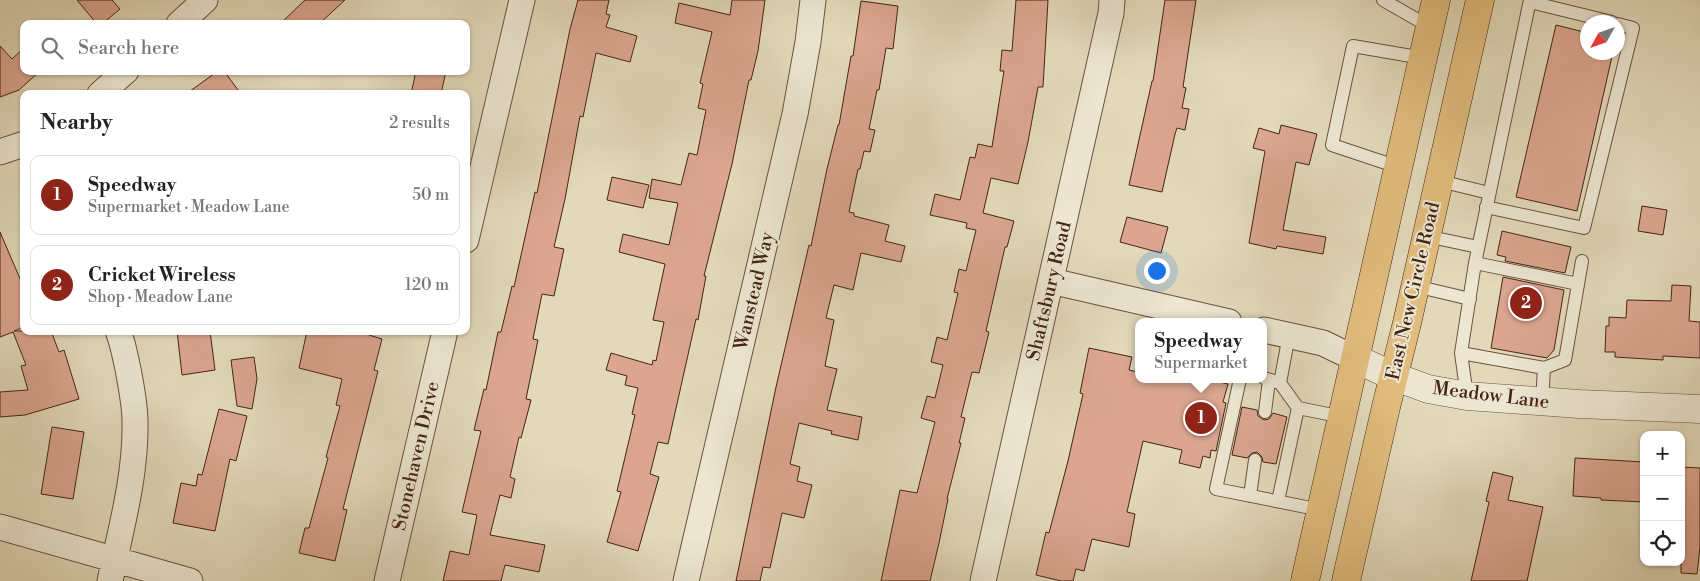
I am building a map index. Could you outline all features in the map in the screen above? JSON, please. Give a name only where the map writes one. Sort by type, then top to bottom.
[{"type":"highway","points":[[1305,581],[1436,0]]},
{"type":"highway","name":"East New Circle Road","points":[[1346,581],[1440,181],[1480,0]]},
{"type":"street","points":[[183,20],[205,0]]},
{"type":"street","points":[[470,223],[522,0]]},
{"type":"street","name":"Wanstead Way","points":[[686,581],[795,114],[808,42],[813,0]]},
{"type":"street","name":"Shaftsbury Road","points":[[983,581],[1111,13],[1112,0]]},
{"type":"street","points":[[105,90],[121,75]]},
{"type":"street","points":[[0,152],[20,145]]},
{"type":"street","points":[[1051,281],[1214,318]]},
{"type":"street","name":"Meadow Lane","points":[[1267,331],[1323,343],[1393,376],[1428,389],[1467,396],[1542,402],[1700,409]]},
{"type":"street","points":[[112,570],[123,524],[132,469],[135,421],[130,382],[120,335]]},
{"type":"street","name":"Stonehaven Drive","points":[[387,581],[444,335]]},
{"type":"street","points":[[0,528],[112,570],[156,572],[190,581]]},
{"type":"lane","points":[[1383,0],[1430,27]]},
{"type":"lane","points":[[1467,396],[1461,354],[1475,263],[1530,1],[1585,15]]},
{"type":"lane","points":[[1486,207],[1584,228],[1633,28],[1625,26]]},
{"type":"lane","points":[[1398,167],[1332,146],[1353,46],[1423,58]]},
{"type":"lane","points":[[1440,181],[1489,193]]},
{"type":"lane","points":[[1426,236],[1478,247]]},
{"type":"lane","points":[[1461,354],[1544,368],[1565,360],[1582,261]]},
{"type":"lane","points":[[1475,263],[1578,284]]},
{"type":"lane","points":[[1415,286],[1470,299]]},
{"type":"lane","points":[[1265,412],[1271,380],[1289,335]]},
{"type":"lane","points":[[1542,402],[1544,368]]},
{"type":"lane","points":[[1271,380],[1298,408],[1343,416]]},
{"type":"lane","points":[[1239,383],[1231,434],[1216,488],[1321,510]]},
{"type":"lane","points":[[1278,501],[1285,444],[1298,408]]},
{"type":"lane","points":[[1250,496],[1255,460]]},
{"type":"building","points":[[77,0],[112,0],[120,9],[107,20],[94,20]]},
{"type":"building","points":[[305,0],[345,0],[323,20],[284,20]]},
{"type":"building","points":[[578,0],[609,0],[606,14],[610,15],[606,27],[637,36],[630,62],[596,53],[583,117],[580,116],[554,247],[564,249],[554,296],[542,294],[533,339],[538,340],[526,399],[531,400],[521,438],[519,437],[510,477],[515,479],[511,498],[500,495],[490,535],[545,545],[539,572],[505,565],[501,581],[443,581],[450,551],[469,555],[477,515],[462,512],[481,431],[474,430],[484,389],[486,390],[498,332],[501,332],[512,286],[514,287],[535,192],[537,193],[570,29]]},
{"type":"building","points":[[732,0],[765,0],[758,51],[751,80],[749,80],[732,164],[704,276],[706,276],[698,320],[696,319],[668,444],[658,442],[650,474],[659,477],[638,551],[607,542],[621,492],[617,491],[635,415],[632,414],[638,388],[625,385],[627,376],[606,370],[611,353],[652,365],[653,360],[656,361],[664,322],[653,320],[665,264],[619,252],[623,234],[669,245],[678,203],[649,198],[652,179],[681,185],[689,153],[697,155],[706,110],[698,108],[703,84],[700,83],[712,32],[675,23],[679,3],[730,15]]},
{"type":"building","points":[[1016,0],[1048,0],[1043,87],[1038,87],[1018,184],[991,178],[983,213],[1014,221],[1007,247],[1005,247],[986,331],[989,332],[979,373],[972,372],[961,417],[965,418],[959,443],[961,443],[930,581],[881,581],[900,490],[917,493],[935,422],[921,418],[927,396],[935,398],[943,365],[931,362],[937,337],[947,340],[958,293],[954,292],[959,269],[966,271],[976,230],[966,228],[967,223],[930,215],[935,194],[960,200],[970,157],[975,158],[978,144],[992,147],[1004,71],[1000,71],[1002,50],[1012,51]]},
{"type":"building","points":[[1165,0],[1196,0],[1183,87],[1186,88],[1182,108],[1189,109],[1185,130],[1177,128],[1175,134],[1162,192],[1129,185],[1153,81]]},
{"type":"building","points":[[861,1],[898,6],[893,49],[886,48],[879,90],[877,90],[869,129],[875,130],[870,152],[864,151],[860,169],[858,169],[849,212],[854,213],[854,216],[889,225],[885,241],[905,246],[901,262],[861,253],[853,290],[834,285],[826,318],[834,320],[825,366],[837,369],[827,410],[862,417],[858,440],[831,434],[832,431],[799,423],[790,464],[800,467],[797,481],[812,485],[804,518],[782,513],[770,568],[763,567],[760,581],[736,581],[776,387],[839,125],[851,56],[853,56]]},
{"type":"building","points":[[1556,25],[1580,31],[1580,60],[1611,60],[1577,211],[1516,197]]},
{"type":"building","points":[[0,46],[12,59],[20,52],[20,75],[36,75],[19,90],[0,97]]},
{"type":"building","points":[[212,75],[227,75],[238,90],[192,90]]},
{"type":"building","points":[[415,75],[445,75],[442,90],[412,90]]},
{"type":"building","points":[[1281,125],[1317,134],[1309,165],[1296,162],[1283,230],[1326,237],[1323,254],[1277,246],[1276,249],[1249,243],[1265,151],[1253,148],[1259,128],[1279,134]]},
{"type":"building","points":[[612,177],[649,185],[643,208],[607,200]]},
{"type":"building","points":[[1642,206],[1667,210],[1663,235],[1638,231]]},
{"type":"building","points":[[1127,217],[1168,227],[1161,253],[1120,242]]},
{"type":"building","points":[[1502,231],[1571,247],[1565,273],[1505,261],[1506,257],[1497,255]]},
{"type":"building","points":[[0,232],[20,279],[20,329],[14,331],[20,331],[20,335],[53,335],[59,352],[64,350],[79,399],[25,415],[0,417],[0,392],[28,390],[21,366],[26,365],[13,332],[0,337]]},
{"type":"building","points":[[1503,277],[1564,290],[1554,350],[1547,358],[1491,348]]},
{"type":"building","points":[[1672,285],[1691,286],[1689,321],[1700,322],[1700,358],[1663,356],[1663,360],[1615,357],[1615,352],[1605,352],[1606,326],[1609,326],[1609,317],[1626,318],[1627,300],[1671,301]]},
{"type":"building","points":[[177,335],[211,335],[215,370],[182,375]]},
{"type":"building","points":[[306,335],[369,335],[382,339],[374,370],[378,371],[343,509],[347,510],[335,561],[299,553],[305,528],[309,528],[328,458],[326,457],[340,406],[336,405],[342,379],[299,368]]},
{"type":"building","points":[[1089,348],[1132,357],[1129,370],[1135,371],[1135,383],[1228,384],[1223,402],[1226,403],[1216,451],[1211,450],[1210,458],[1203,456],[1200,468],[1179,463],[1182,450],[1143,441],[1127,512],[1135,514],[1129,547],[1092,539],[1084,571],[1076,569],[1073,581],[1061,581],[1036,575],[1046,532],[1049,533],[1068,461],[1083,394],[1080,393]]},
{"type":"building","points":[[254,357],[257,379],[252,409],[237,406],[231,360]]},
{"type":"building","points":[[1242,407],[1257,410],[1258,416],[1264,420],[1269,419],[1273,413],[1287,417],[1276,464],[1263,462],[1262,457],[1257,452],[1252,453],[1247,458],[1232,455]]},
{"type":"building","points":[[219,409],[247,416],[236,461],[230,459],[215,531],[173,523],[181,483],[196,486],[198,474],[202,475]]},
{"type":"building","points":[[52,427],[84,432],[73,499],[41,494]]},
{"type":"building","points":[[1575,458],[1640,462],[1640,502],[1601,500],[1601,498],[1573,496]]},
{"type":"building","points":[[1685,467],[1700,468],[1700,547],[1697,574],[1681,573],[1681,566],[1685,566]]},
{"type":"building","points":[[1493,472],[1513,477],[1508,500],[1543,507],[1527,581],[1471,581],[1489,502],[1486,501]]},
{"type":"place","name":"Cricket Wireless","points":[[1526,303]]},
{"type":"place","name":"Speedway","points":[[1201,418]]}]
